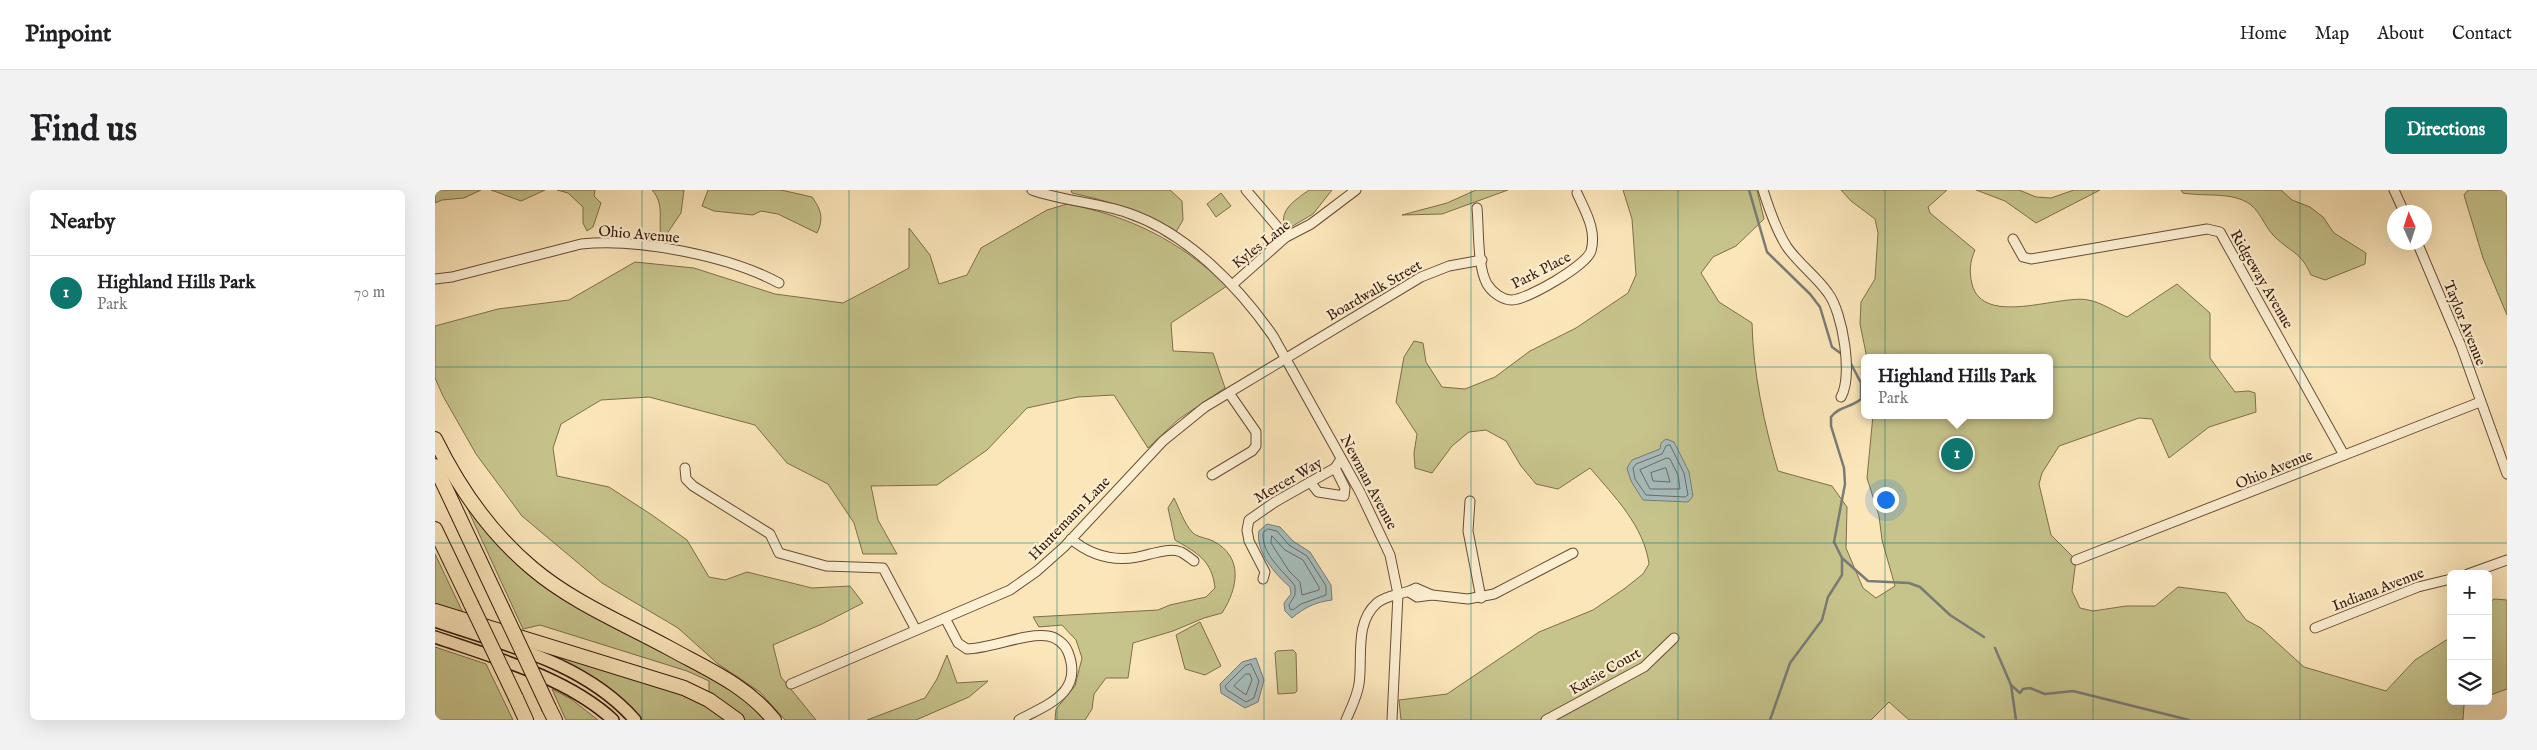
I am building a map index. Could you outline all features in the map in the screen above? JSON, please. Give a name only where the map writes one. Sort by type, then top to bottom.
[{"type":"highway","points":[[435,438],[458,482],[489,525],[533,569],[580,601],[737,685],[774,720]]},
{"type":"highway","points":[[435,466],[552,714]]},
{"type":"highway","points":[[435,529],[526,720]]},
{"type":"highway","points":[[435,611],[685,688],[709,700],[737,720]]},
{"type":"main road","points":[[435,621],[559,665],[601,689],[635,720]]},
{"type":"main road","points":[[435,637],[553,680],[590,701],[613,720]]},
{"type":"street","name":"Newman Avenue","points":[[1032,190],[1084,201],[1139,218],[1187,246],[1232,285],[1258,314],[1287,358],[1383,538],[1390,555],[1398,594],[1391,720]]},
{"type":"street","points":[[1246,190],[1287,237]]},
{"type":"street","name":"Kyles Lane","points":[[1232,285],[1287,237],[1311,224],[1356,190]]},
{"type":"street","points":[[1763,190],[1787,246],[1819,282],[1836,307],[1847,378],[1846,388],[1841,397]]},
{"type":"street","points":[[2394,190],[2401,205]]},
{"type":"street","name":"Park Place","points":[[1477,208],[1482,260],[1488,285],[1498,295],[1509,300],[1525,296],[1579,267],[1589,255],[1593,241],[1590,222],[1577,193]]},
{"type":"street","name":"Ridgeway Avenue","points":[[2013,240],[2023,258],[2031,260],[2207,229],[2220,232],[2344,455]]},
{"type":"street","name":"Ohio Avenue","points":[[435,279],[452,277],[581,244],[601,242],[691,253],[744,268],[779,283]]},
{"type":"street","name":"Taylor Avenue","points":[[2420,250],[2461,346],[2506,472]]},
{"type":"street","name":"Boardwalk Street","points":[[1287,358],[1421,276],[1449,266],[1482,260]]},
{"type":"street","name":"Huntemann Lane","points":[[791,684],[1010,590],[1037,571],[1071,539],[1163,441],[1205,407],[1287,358]]},
{"type":"street","points":[[1212,475],[1256,446],[1256,432],[1229,393]]},
{"type":"street","name":"Ohio Avenue","points":[[2076,560],[2481,402]]},
{"type":"street","name":"Mercer Way","points":[[1263,580],[1265,572],[1247,534],[1249,520],[1257,512],[1335,468],[1341,459]]},
{"type":"street","points":[[685,468],[686,479],[693,486],[770,534],[779,553],[826,566],[883,568],[916,630]]},
{"type":"street","points":[[1310,482],[1318,492],[1344,496],[1345,488],[1335,468]]},
{"type":"street","points":[[1470,501],[1468,532],[1481,598]]},
{"type":"street","points":[[1071,539],[1091,554],[1112,559],[1130,559],[1169,550],[1180,551],[1194,561]]},
{"type":"street","points":[[1346,720],[1357,695],[1361,639],[1365,623],[1376,604],[1398,594],[1409,592],[1417,597],[1431,595],[1459,599],[1481,598],[1518,583],[1573,553]]},
{"type":"street","points":[[2479,570],[2507,560]]},
{"type":"street","name":"Indiana Avenue","points":[[2315,628],[2419,587],[2447,580]]},
{"type":"street","points":[[945,618],[958,643],[967,649],[1049,636],[1062,642],[1067,649],[1073,669],[1069,687],[1061,696],[1049,704],[1019,720]]},
{"type":"street","name":"Katsie Court","points":[[1546,720],[1645,667],[1674,638]]},
{"type":"shaded area","points":[[435,190],[481,190],[464,198],[442,200],[435,203]]},
{"type":"shaded area","points":[[491,190],[545,190],[521,201]]},
{"type":"shaded area","points":[[557,190],[595,190],[594,196],[601,203],[593,227],[587,231],[583,223],[583,207],[568,193]]},
{"type":"shaded area","points":[[652,190],[684,190],[681,213],[664,238],[661,237],[660,231],[660,207]]},
{"type":"shaded area","points":[[708,190],[781,190],[812,197],[821,214],[819,228],[817,233],[778,214],[761,211],[753,215],[714,211],[702,206]]},
{"type":"shaded area","points":[[1071,190],[1170,190],[1182,201],[1183,220],[1176,232],[1138,213],[1072,193]]},
{"type":"shaded area","points":[[1309,190],[1332,190],[1313,214],[1286,230],[1284,223],[1285,212],[1293,202]]},
{"type":"shaded area","points":[[1476,190],[1508,190],[1442,214],[1402,215],[1447,203]]},
{"type":"shaded area","points":[[1623,190],[1757,190],[1764,219],[1736,246],[1713,257],[1701,273],[1719,302],[1752,323],[1760,398],[1778,471],[1832,486],[1847,507],[1846,548],[1863,588],[1876,598],[1895,586],[1882,540],[1879,516],[1867,478],[1873,419],[2053,419],[2053,354],[1866,354],[1860,324],[1861,302],[1875,279],[1878,233],[1875,219],[1851,201],[1841,190],[1947,190],[1928,207],[1930,213],[1975,250],[1971,267],[1972,284],[1979,297],[1991,304],[2006,307],[2075,299],[2088,300],[2127,317],[2177,284],[2210,313],[2210,358],[2235,392],[2249,391],[2255,393],[2256,412],[2209,427],[2169,458],[2152,419],[2139,418],[2059,446],[2042,473],[2039,484],[2051,535],[2076,560],[2072,591],[2080,608],[2093,611],[2126,606],[2155,606],[2178,587],[2226,593],[2246,620],[2261,628],[2304,667],[2386,691],[2415,660],[2447,640],[2447,705],[2464,705],[2463,720],[1909,720],[1889,702],[1871,720],[1401,720],[1399,700],[1447,694],[1539,632],[1593,610],[1643,574],[1649,564],[1641,537],[1627,512],[1590,468],[1558,489],[1536,484],[1521,466],[1506,441],[1486,430],[1469,432],[1452,446],[1432,473],[1415,468],[1414,453],[1417,434],[1396,402],[1404,357],[1414,341],[1423,343],[1426,362],[1442,387],[1465,389],[1495,377],[1530,351],[1576,328],[1628,293],[1636,275],[1632,219]]},
{"type":"shaded area","points":[[1976,190],[2019,190],[2036,197],[2051,198],[2074,190],[2100,190],[2036,223],[2005,201]]},
{"type":"shaded area","points":[[2181,190],[2281,190],[2292,200],[2310,207],[2323,217],[2334,233],[2366,253],[2365,264],[2325,280],[2311,275],[2297,254],[2273,235],[2251,205],[2227,196],[2183,193]]},
{"type":"shaded area","points":[[2468,190],[2507,190],[2507,315],[2483,258],[2464,195]]},
{"type":"shaded area","points":[[1221,193],[1231,206],[1216,217],[1207,204]]},
{"type":"shaded area","points":[[1067,204],[1090,209],[1133,223],[1153,233],[1191,256],[1227,286],[1171,323],[1173,351],[1213,353],[1225,388],[1179,419],[1148,448],[1114,395],[1078,397],[1027,408],[987,450],[937,485],[871,486],[878,520],[897,554],[863,554],[854,523],[828,484],[787,463],[755,425],[649,397],[601,400],[561,424],[553,448],[557,476],[609,487],[652,515],[687,540],[709,577],[725,580],[747,572],[812,588],[850,586],[863,603],[822,624],[773,645],[781,677],[816,720],[785,720],[760,692],[718,664],[678,628],[602,583],[522,516],[476,454],[443,396],[435,378],[435,326],[498,309],[569,300],[635,262],[694,268],[775,294],[843,303],[909,268],[909,228],[930,255],[939,284],[967,275],[981,248],[1047,210]]},
{"type":"shaded area","points":[[1174,498],[1192,532],[1213,541],[1223,548],[1230,555],[1234,564],[1235,574],[1232,593],[1222,613],[1133,643],[1128,678],[1106,678],[1094,694],[1092,709],[1085,720],[1055,720],[1056,709],[1075,686],[1082,658],[1076,640],[1062,625],[1039,627],[1033,617],[1158,610],[1170,605],[1206,597],[1215,588],[1211,571],[1202,558],[1175,540],[1168,508]]},
{"type":"shaded area","points":[[463,499],[509,553],[721,679],[769,720],[745,720],[709,692],[709,681],[687,671],[540,625],[523,629]]},
{"type":"shaded area","points":[[435,554],[464,615],[435,606]]},
{"type":"shaded area","points":[[2494,599],[2507,600],[2507,689],[2492,695],[2492,615],[2492,601]]},
{"type":"shaded area","points":[[1200,622],[1221,666],[1205,675],[1185,669],[1176,635]]},
{"type":"shaded area","points":[[435,647],[486,664],[513,720],[435,720]]},
{"type":"shaded area","points":[[543,650],[657,683],[702,701],[729,720],[642,720],[620,698],[597,680],[543,652]]},
{"type":"shaded area","points":[[1293,650],[1296,653],[1297,691],[1295,693],[1278,694],[1275,653],[1277,651]]},
{"type":"shaded area","points":[[947,655],[957,683],[988,681],[969,697],[916,720],[867,720],[925,698],[937,679]]},
{"type":"shaded area","points":[[552,689],[571,699],[598,720],[566,720]]},
{"type":"water","points":[[1666,439],[1674,442],[1689,472],[1693,496],[1688,502],[1643,500],[1631,481],[1627,468],[1632,460],[1660,449],[1661,443]]},
{"type":"water","points":[[1267,524],[1280,527],[1293,541],[1310,552],[1331,585],[1332,600],[1311,606],[1292,618],[1285,611],[1284,603],[1291,594],[1290,587],[1273,570],[1260,547],[1259,531]]},
{"type":"water","points":[[1256,658],[1264,680],[1258,702],[1245,708],[1221,693],[1220,684],[1242,662]]},
{"type":"waterway","points":[[1749,190],[1767,252],[1810,294],[1820,307],[1832,347],[1843,355]]},
{"type":"waterway","points":[[1849,360],[1861,383],[1861,399],[1834,413],[1831,417],[1831,426],[1844,468],[1845,484],[1834,542],[1842,558],[1868,581],[1909,583],[1920,587],[1950,615],[1984,637]]},
{"type":"waterway","points":[[1770,720],[1790,663],[1822,620],[1828,597],[1842,575],[1842,558]]},
{"type":"waterway","points":[[1995,648],[2011,685],[2016,720]]},
{"type":"waterway","points":[[2011,685],[2020,693],[2023,689],[2030,688],[2045,694],[2073,691],[2189,720]]},
{"type":"place","name":"Highland Hills Park","points":[[1957,454]]}]
